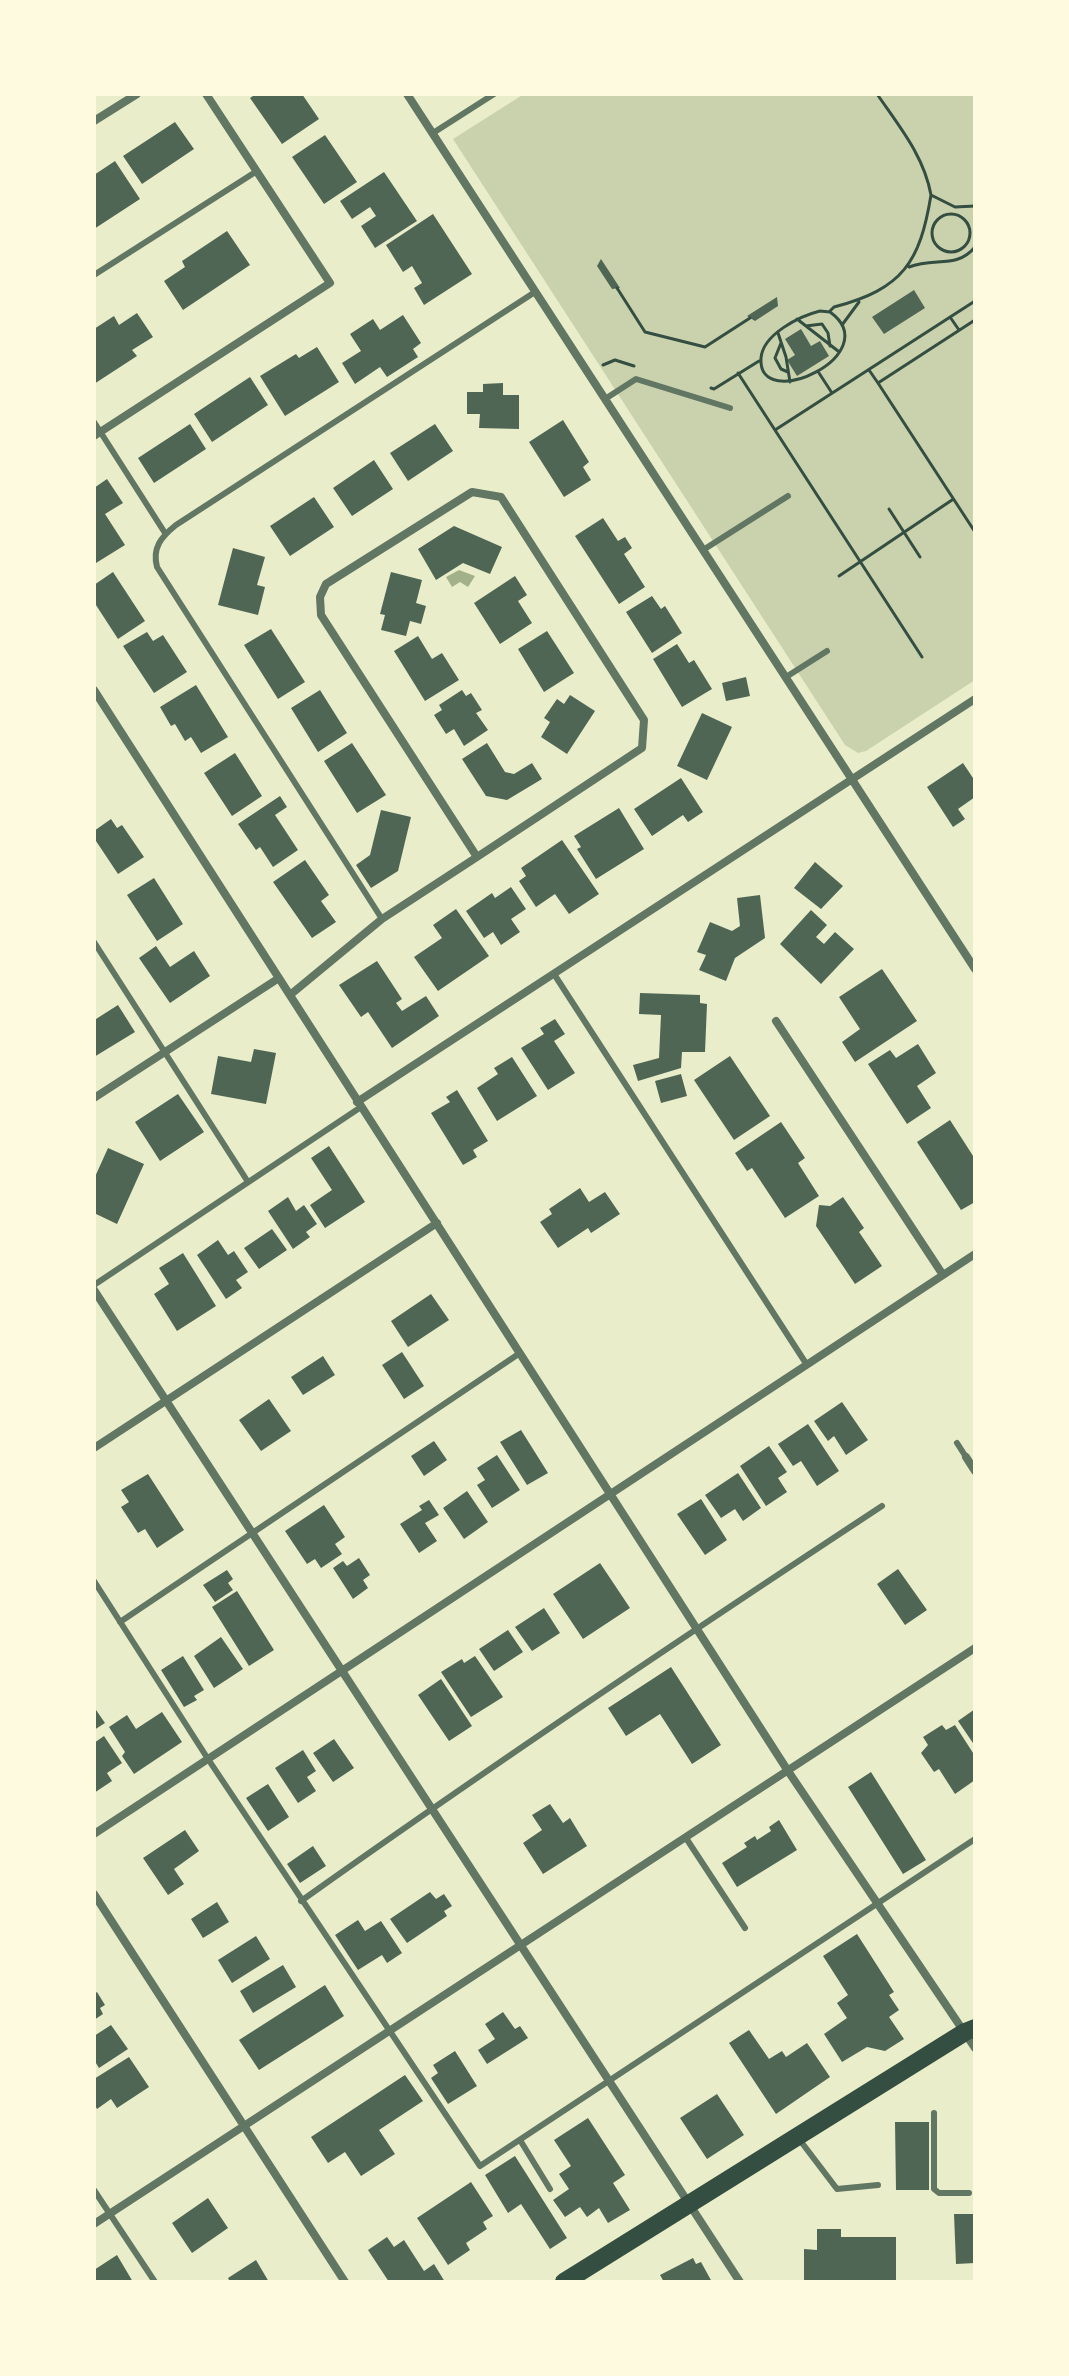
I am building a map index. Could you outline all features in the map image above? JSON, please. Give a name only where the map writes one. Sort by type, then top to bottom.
[{"type":"main road","points":[[564,2282],[970,2030]]},
{"type":"street","points":[[94,121],[137,94]]},
{"type":"street","points":[[97,434],[330,283],[206,94]]},
{"type":"street","points":[[411,95],[535,292],[975,969]]},
{"type":"street","points":[[290,995],[382,919],[477,857],[642,748],[644,720],[501,497],[472,492],[326,584],[320,597],[321,615],[477,857]]},
{"type":"street","points":[[94,690],[788,1771],[970,2030],[975,2048]]},
{"type":"street","points":[[359,1104],[972,701]]},
{"type":"street","points":[[94,1098],[279,978]]},
{"type":"street","points":[[776,1021],[943,1275]]},
{"type":"street","points":[[94,1448],[437,1223]]},
{"type":"street","points":[[94,1834],[975,1254]]},
{"type":"street","points":[[94,1288],[740,2282]]},
{"type":"street","points":[[966,1457],[975,1471]]},
{"type":"street","points":[[94,2224],[975,1648]]},
{"type":"street","points":[[94,1894],[345,2282]]},
{"type":"lane","points":[[433,133],[494,94]]},
{"type":"lane","points":[[94,275],[257,171]]},
{"type":"lane","points":[[382,919],[157,567],[154,556],[165,533],[535,292]]},
{"type":"lane","points":[[605,399],[636,379],[730,408]]},
{"type":"lane","points":[[94,422],[97,434],[165,533]]},
{"type":"lane","points":[[703,550],[788,496]]},
{"type":"lane","points":[[786,677],[827,651]]},
{"type":"lane","points":[[972,701],[975,713]]},
{"type":"lane","points":[[94,942],[248,1182]]},
{"type":"lane","points":[[554,974],[807,1365]]},
{"type":"lane","points":[[94,1288],[359,1104]]},
{"type":"lane","points":[[120,1622],[520,1353]]},
{"type":"lane","points":[[957,1443],[966,1457]]},
{"type":"lane","points":[[301,1901],[696,1628],[882,1506]]},
{"type":"lane","points":[[94,1581],[301,1901],[480,2166],[975,1839]]},
{"type":"lane","points":[[686,1838],[745,1928]]},
{"type":"lane","points":[[934,2113],[934,2189],[939,2193],[969,2193]]},
{"type":"lane","points":[[797,2136],[837,2189],[878,2185]]},
{"type":"lane","points":[[520,2140],[550,2189]]},
{"type":"lane","points":[[94,2190],[155,2282]]},
{"type":"path","points":[[877,94],[918,154],[928,175],[931,195],[921,244],[906,269]]},
{"type":"path","points":[[931,195],[955,207],[975,206]]},
{"type":"path","points":[[954,214],[955,207]]},
{"type":"path","points":[[954,214],[972,230],[964,247],[949,252],[935,245],[932,230],[940,218],[954,214]]},
{"type":"path","points":[[924,228],[932,230]]},
{"type":"path","points":[[830,312],[834,307],[860,301],[923,261],[966,257],[975,247]]},
{"type":"path","points":[[948,261],[949,252]]},
{"type":"path","points":[[617,288],[645,332],[705,347],[750,318]]},
{"type":"path","points":[[842,325],[860,301]]},
{"type":"path","points":[[775,430],[975,301]]},
{"type":"path","points":[[820,311],[830,312],[842,325],[844,335],[838,351],[818,372],[790,382],[769,377],[761,361],[764,348],[778,333],[796,319],[820,311]]},
{"type":"path","points":[[950,317],[959,330]]},
{"type":"path","points":[[796,319],[838,351]]},
{"type":"path","points":[[878,383],[975,320]]},
{"type":"path","points":[[806,326],[822,324],[828,333],[830,346]]},
{"type":"path","points":[[778,333],[790,382]]},
{"type":"path","points":[[782,342],[775,358],[781,369],[788,372]]},
{"type":"path","points":[[603,365],[615,360],[643,368]]},
{"type":"path","points":[[700,385],[714,389],[761,361]]},
{"type":"path","points":[[869,369],[975,532]]},
{"type":"path","points":[[818,372],[832,393]]},
{"type":"path","points":[[738,373],[922,657]]},
{"type":"path","points":[[839,576],[954,500]]},
{"type":"path","points":[[889,509],[920,557]]},
{"type":"shaded area","points":[[524,94],[975,94],[975,680],[866,751],[858,753],[845,745],[453,139]]},
{"type":"shaded area","points":[[459,570],[475,576],[468,587],[460,582],[452,587],[446,577]]},
{"type":"building","points":[[256,94],[302,94],[319,119],[282,144],[250,98]]},
{"type":"building","points":[[175,122],[194,149],[142,184],[123,156]]},
{"type":"building","points":[[325,135],[357,182],[324,204],[292,157]]},
{"type":"building","points":[[115,161],[140,199],[94,229],[94,175]]},
{"type":"building","points":[[384,172],[417,221],[375,248],[361,226],[376,216],[370,207],[352,219],[340,201]]},
{"type":"building","points":[[433,214],[472,274],[424,305],[414,288],[422,283],[412,266],[403,272],[386,245]]},
{"type":"building","points":[[227,231],[250,265],[183,310],[164,281],[185,267],[182,261]]},
{"type":"building","points":[[601,259],[620,288],[612,289],[597,266]]},
{"type":"building","points":[[914,290],[925,308],[884,334],[872,317]]},
{"type":"building","points":[[777,297],[778,306],[755,321],[747,316]]},
{"type":"building","points":[[137,313],[153,337],[132,350],[137,356],[94,384],[94,329],[114,316],[119,325]]},
{"type":"building","points":[[403,315],[421,343],[413,349],[418,357],[387,377],[380,367],[355,384],[342,363],[361,351],[350,334],[373,319],[380,330]]},
{"type":"building","points":[[801,329],[811,346],[820,341],[829,356],[797,376],[787,360],[795,355],[785,339]]},
{"type":"building","points":[[317,347],[339,382],[285,416],[260,376],[296,354],[299,358]]},
{"type":"building","points":[[250,377],[268,405],[212,442],[194,414]]},
{"type":"building","points":[[503,383],[503,395],[519,395],[519,429],[479,428],[480,414],[467,414],[467,392],[483,392],[483,384]]},
{"type":"building","points":[[563,420],[589,462],[583,467],[591,480],[564,497],[529,442]]},
{"type":"building","points":[[190,424],[206,449],[154,483],[138,458]]},
{"type":"building","points":[[435,424],[453,451],[408,481],[390,453]]},
{"type":"building","points":[[374,460],[393,489],[352,516],[333,488]]},
{"type":"building","points":[[107,479],[123,503],[105,514],[125,545],[96,563],[94,488]]},
{"type":"building","points":[[314,497],[334,527],[290,556],[270,526]]},
{"type":"building","points":[[603,518],[618,541],[625,537],[632,548],[624,554],[645,587],[619,604],[575,536]]},
{"type":"building","points":[[454,526],[502,547],[490,574],[463,563],[436,580],[418,549]]},
{"type":"building","points":[[233,548],[265,557],[257,585],[265,587],[258,615],[218,605]]},
{"type":"building","points":[[113,572],[145,621],[118,639],[94,602],[94,585]]},
{"type":"building","points":[[391,572],[422,580],[416,603],[426,606],[421,624],[410,621],[406,636],[381,630],[385,615],[380,614]]},
{"type":"building","points":[[515,576],[527,595],[518,601],[532,623],[500,644],[474,603]]},
{"type":"building","points":[[652,596],[661,609],[665,606],[682,633],[652,653],[626,612]]},
{"type":"building","points":[[271,629],[305,682],[278,699],[244,645]]},
{"type":"building","points":[[547,631],[574,673],[544,692],[518,649]]},
{"type":"building","points":[[147,632],[153,641],[163,635],[187,672],[154,693],[123,646]]},
{"type":"building","points":[[418,636],[432,659],[442,653],[459,680],[425,701],[394,651]]},
{"type":"building","points":[[677,644],[689,663],[694,660],[712,689],[682,707],[653,659]]},
{"type":"building","points":[[746,677],[750,696],[726,701],[722,683]]},
{"type":"building","points":[[196,685],[228,737],[201,753],[191,737],[185,741],[175,724],[171,726],[160,707]]},
{"type":"building","points":[[320,690],[347,733],[318,752],[291,708]]},
{"type":"building","points":[[462,690],[466,696],[471,693],[482,710],[476,713],[488,730],[464,746],[454,729],[446,734],[434,715],[442,710],[439,705]]},
{"type":"building","points":[[570,695],[595,711],[567,754],[541,737],[550,722],[544,718],[557,699],[564,704]]},
{"type":"building","points":[[702,713],[732,727],[707,780],[677,766]]},
{"type":"building","points":[[352,743],[386,795],[357,813],[324,761]]},
{"type":"building","points":[[487,743],[505,772],[514,774],[532,763],[542,779],[507,800],[486,796],[462,759]]},
{"type":"building","points":[[235,753],[262,796],[232,816],[204,773]]},
{"type":"building","points":[[963,763],[975,781],[975,797],[958,809],[965,819],[953,827],[927,787]]},
{"type":"building","points":[[681,778],[703,812],[688,822],[683,815],[652,836],[634,809]]},
{"type":"building","points":[[280,796],[287,807],[275,815],[298,850],[273,867],[260,847],[256,850],[238,824]]},
{"type":"building","points":[[619,808],[644,849],[596,879],[577,849],[581,847],[574,836]]},
{"type":"building","points":[[381,810],[411,817],[398,871],[371,888],[356,865],[370,855]]},
{"type":"building","points":[[111,819],[117,828],[122,825],[144,857],[118,874],[94,838],[94,831]]},
{"type":"building","points":[[562,840],[599,894],[569,914],[555,894],[536,907],[519,881],[526,876],[521,868]]},
{"type":"building","points":[[305,860],[329,895],[321,901],[336,922],[312,938],[273,882]]},
{"type":"building","points":[[815,862],[843,886],[821,909],[794,888]]},
{"type":"building","points":[[154,878],[183,924],[157,941],[127,895]]},
{"type":"building","points":[[511,887],[526,909],[511,919],[520,932],[501,945],[493,932],[484,938],[466,911],[492,893],[495,898]]},
{"type":"building","points":[[760,895],[765,938],[735,958],[726,981],[699,970],[706,955],[697,952],[710,922],[732,931],[740,926],[737,898]]},
{"type":"building","points":[[456,909],[489,956],[438,991],[414,957],[442,938],[433,925]]},
{"type":"building","points":[[811,910],[827,925],[816,937],[824,944],[835,932],[854,949],[821,984],[780,944]]},
{"type":"building","points":[[156,946],[170,967],[194,951],[210,976],[170,1003],[139,958]]},
{"type":"building","points":[[377,961],[402,999],[396,1003],[402,1011],[426,996],[439,1016],[392,1048],[368,1012],[361,1017],[339,985]]},
{"type":"building","points":[[882,969],[917,1021],[855,1062],[842,1042],[860,1029],[839,997]]},
{"type":"building","points":[[640,993],[700,995],[700,1003],[707,1004],[705,1052],[682,1052],[681,1068],[638,1081],[633,1065],[659,1058],[661,1015],[639,1014]]},
{"type":"building","points":[[118,1005],[135,1032],[94,1057],[94,1015],[96,1019]]},
{"type":"building","points":[[555,1019],[565,1034],[554,1041],[575,1073],[548,1090],[521,1048],[544,1034],[540,1028]]},
{"type":"building","points":[[918,1044],[936,1073],[917,1086],[931,1108],[907,1124],[868,1064],[890,1050],[896,1058]]},
{"type":"building","points":[[254,1049],[276,1053],[266,1104],[211,1094],[218,1056],[251,1062]]},
{"type":"building","points":[[730,1056],[770,1116],[734,1140],[694,1080]]},
{"type":"building","points":[[512,1057],[537,1096],[497,1121],[477,1088],[498,1074],[494,1068]]},
{"type":"building","points":[[681,1074],[687,1096],[661,1103],[655,1081]]},
{"type":"building","points":[[457,1090],[488,1141],[473,1150],[477,1157],[463,1165],[431,1113],[450,1102],[446,1097]]},
{"type":"building","points":[[178,1094],[204,1132],[160,1161],[135,1122]]},
{"type":"building","points":[[950,1120],[975,1159],[975,1202],[961,1210],[917,1142]]},
{"type":"building","points":[[781,1122],[805,1158],[798,1163],[819,1196],[785,1218],[752,1168],[747,1171],[735,1153]]},
{"type":"building","points":[[329,1146],[365,1202],[325,1228],[310,1205],[332,1190],[311,1158]]},
{"type":"building","points":[[108,1148],[144,1164],[117,1224],[94,1213],[94,1179]]},
{"type":"building","points":[[580,1188],[589,1202],[605,1192],[620,1214],[591,1233],[588,1228],[558,1248],[540,1222],[552,1214],[549,1209]]},
{"type":"building","points":[[288,1197],[296,1211],[304,1205],[317,1224],[306,1232],[310,1237],[293,1249],[268,1211]]},
{"type":"building","points":[[843,1197],[864,1228],[859,1232],[882,1266],[855,1284],[816,1226],[819,1205],[830,1206]]},
{"type":"building","points":[[272,1229],[287,1250],[259,1269],[244,1248]]},
{"type":"building","points":[[218,1240],[228,1255],[234,1251],[248,1272],[236,1280],[242,1288],[226,1299],[197,1255]]},
{"type":"building","points":[[183,1253],[216,1306],[177,1331],[154,1294],[169,1284],[159,1268]]},
{"type":"building","points":[[431,1294],[449,1320],[408,1347],[391,1321]]},
{"type":"building","points":[[402,1352],[424,1386],[404,1399],[382,1365]]},
{"type":"building","points":[[323,1356],[335,1375],[303,1395],[291,1377]]},
{"type":"building","points":[[269,1399],[291,1431],[261,1451],[239,1420]]},
{"type":"building","points":[[842,1402],[868,1440],[846,1455],[834,1436],[828,1441],[814,1421]]},
{"type":"building","points":[[808,1424],[839,1471],[817,1486],[801,1461],[793,1466],[778,1444]]},
{"type":"building","points":[[521,1430],[548,1473],[527,1485],[500,1442]]},
{"type":"building","points":[[434,1441],[447,1460],[424,1476],[411,1456]]},
{"type":"building","points":[[769,1446],[787,1472],[778,1478],[787,1492],[766,1506],[740,1466]]},
{"type":"building","points":[[497,1455],[520,1490],[492,1508],[477,1485],[485,1480],[477,1468]]},
{"type":"building","points":[[738,1473],[761,1508],[743,1521],[735,1509],[721,1518],[705,1495]]},
{"type":"building","points":[[148,1474],[184,1530],[157,1548],[145,1529],[138,1533],[121,1507],[129,1502],[121,1490]]},
{"type":"building","points":[[467,1491],[488,1522],[464,1539],[443,1508]]},
{"type":"building","points":[[701,1499],[727,1540],[705,1555],[677,1514]]},
{"type":"building","points":[[429,1500],[439,1515],[425,1523],[437,1541],[419,1553],[400,1524],[422,1510],[419,1506]]},
{"type":"building","points":[[324,1505],[345,1537],[335,1544],[342,1554],[321,1568],[315,1559],[307,1564],[285,1531]]},
{"type":"building","points":[[359,1558],[370,1575],[363,1580],[368,1588],[353,1599],[333,1568],[343,1561],[347,1566]]},
{"type":"building","points":[[600,1563],[630,1608],[583,1639],[553,1594]]},
{"type":"building","points":[[898,1569],[927,1610],[905,1625],[877,1584]]},
{"type":"building","points":[[227,1570],[233,1579],[228,1583],[233,1590],[215,1602],[203,1585]]},
{"type":"building","points":[[237,1591],[274,1650],[249,1666],[212,1607]]},
{"type":"building","points":[[544,1608],[560,1633],[532,1651],[515,1627]]},
{"type":"building","points":[[508,1630],[523,1652],[494,1671],[479,1649]]},
{"type":"building","points":[[221,1637],[243,1669],[214,1688],[194,1656]]},
{"type":"building","points":[[183,1656],[204,1690],[194,1696],[197,1700],[184,1707],[161,1670]]},
{"type":"building","points":[[475,1656],[503,1697],[471,1717],[441,1672],[462,1659],[464,1663]]},
{"type":"building","points":[[671,1667],[721,1745],[692,1764],[660,1714],[626,1736],[608,1708]]},
{"type":"building","points":[[441,1679],[472,1726],[449,1741],[418,1695]]},
{"type":"building","points":[[94,1707],[105,1723],[94,1730]]},
{"type":"building","points":[[975,1709],[975,1746],[958,1721]]},
{"type":"building","points":[[162,1712],[182,1742],[134,1774],[109,1727],[127,1715],[136,1729]]},
{"type":"building","points":[[942,1725],[946,1730],[955,1725],[975,1756],[975,1780],[955,1794],[939,1769],[934,1772],[921,1753],[928,1745],[923,1737]]},
{"type":"building","points":[[104,1736],[122,1763],[107,1773],[112,1781],[94,1793],[94,1743]]},
{"type":"building","points":[[334,1739],[354,1768],[333,1782],[313,1753]]},
{"type":"building","points":[[303,1750],[316,1771],[307,1777],[316,1791],[298,1803],[275,1768]]},
{"type":"building","points":[[871,1772],[926,1860],[903,1874],[848,1787]]},
{"type":"building","points":[[268,1784],[289,1817],[268,1831],[246,1798]]},
{"type":"building","points":[[550,1804],[563,1823],[570,1818],[587,1846],[543,1874],[523,1843],[542,1830],[532,1815]]},
{"type":"building","points":[[779,1820],[797,1850],[737,1887],[722,1863],[747,1847],[744,1843],[755,1836],[757,1840],[771,1831],[769,1827]]},
{"type":"building","points":[[185,1830],[199,1851],[174,1869],[184,1884],[168,1895],[143,1858]]},
{"type":"building","points":[[313,1846],[326,1866],[300,1883],[287,1864]]},
{"type":"building","points":[[430,1892],[436,1899],[444,1894],[452,1906],[444,1911],[447,1916],[407,1943],[390,1919]]},
{"type":"building","points":[[217,1902],[229,1922],[203,1938],[191,1919]]},
{"type":"building","points":[[358,1920],[365,1931],[381,1921],[402,1953],[387,1963],[382,1955],[358,1970],[335,1935]]},
{"type":"building","points":[[857,1934],[894,1992],[889,1995],[899,2010],[889,2017],[904,2039],[885,2051],[867,2047],[842,2062],[824,2034],[847,2018],[837,2003],[848,1995],[823,1956]]},
{"type":"building","points":[[256,1936],[270,1959],[232,1983],[218,1960]]},
{"type":"building","points":[[283,1965],[296,1987],[253,2013],[240,1991]]},
{"type":"building","points":[[325,1985],[344,2016],[259,2070],[239,2040]]},
{"type":"building","points":[[97,1992],[105,2005],[100,2008],[103,2014],[94,2020],[94,1994]]},
{"type":"building","points":[[503,2012],[515,2029],[520,2026],[528,2038],[487,2064],[478,2050],[495,2039],[485,2024]]},
{"type":"building","points":[[111,2025],[128,2049],[99,2068],[94,2060],[94,2036]]},
{"type":"building","points":[[749,2030],[769,2059],[782,2051],[786,2057],[807,2043],[830,2077],[776,2114],[729,2043]]},
{"type":"building","points":[[455,2051],[477,2086],[448,2104],[431,2078],[438,2073],[433,2065]]},
{"type":"building","points":[[129,2057],[149,2087],[117,2108],[111,2099],[97,2109],[94,2104],[94,2079]]},
{"type":"building","points":[[405,2075],[423,2101],[379,2130],[395,2154],[361,2176],[345,2152],[328,2163],[311,2137]]},
{"type":"building","points":[[717,2094],[744,2135],[707,2159],[680,2118]]},
{"type":"building","points":[[588,2118],[625,2175],[613,2183],[630,2210],[608,2223],[599,2208],[587,2217],[580,2207],[565,2217],[553,2200],[569,2189],[559,2174],[571,2166],[554,2140]]},
{"type":"building","points":[[895,2122],[929,2122],[929,2190],[896,2190]]},
{"type":"building","points":[[515,2156],[567,2238],[550,2249],[521,2204],[508,2213],[485,2175]]},
{"type":"building","points":[[471,2182],[493,2216],[483,2222],[487,2229],[466,2243],[470,2250],[448,2265],[417,2218]]},
{"type":"building","points":[[208,2198],[228,2228],[192,2253],[172,2223]]},
{"type":"building","points":[[954,2214],[975,2214],[975,2263],[956,2264]]},
{"type":"building","points":[[817,2229],[841,2229],[841,2237],[896,2237],[896,2282],[804,2282],[804,2249],[817,2250]]},
{"type":"building","points":[[387,2237],[394,2247],[404,2240],[424,2271],[434,2264],[445,2282],[389,2282],[368,2250]]},
{"type":"building","points":[[117,2255],[133,2282],[94,2282],[94,2270]]},
{"type":"building","points":[[693,2258],[696,2264],[701,2262],[712,2282],[664,2282],[660,2275]]},
{"type":"building","points":[[256,2260],[269,2282],[230,2282],[228,2278]]}]
